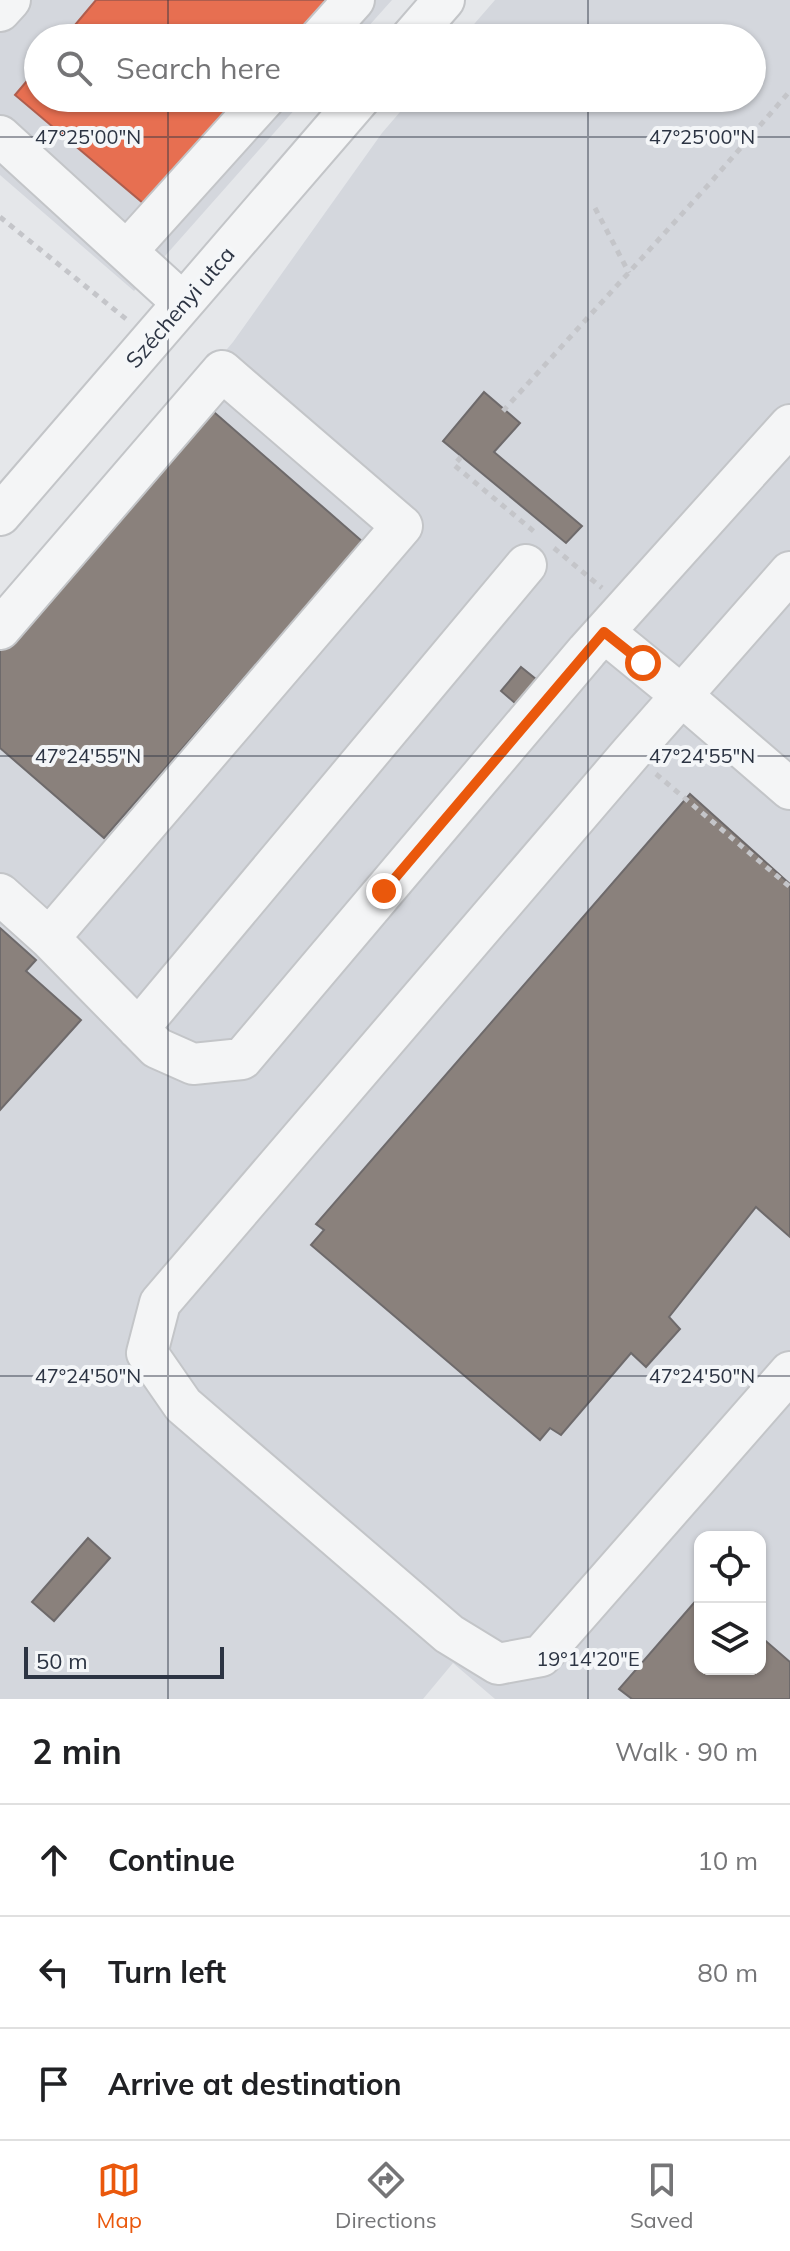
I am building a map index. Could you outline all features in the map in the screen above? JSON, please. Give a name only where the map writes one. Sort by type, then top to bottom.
[{"type":"street","points":[[0,11],[10,0]]},
{"type":"street","points":[[333,24],[354,0]]},
{"type":"street","points":[[423,24],[444,0]]},
{"type":"street","points":[[127,251],[252,112]]},
{"type":"street","name":"Széchenyi utca","points":[[0,515],[348,112]]},
{"type":"street","points":[[0,136],[183,303]]},
{"type":"street","points":[[0,629],[222,371],[402,526],[49,938]]},
{"type":"street","points":[[0,894],[49,938],[157,1048],[193,1064],[242,1059],[604,632],[790,425]]},
{"type":"street","points":[[138,1029],[526,565]]},
{"type":"street","points":[[790,572],[160,1303],[147,1353],[183,1405],[449,1634],[498,1664],[541,1656],[790,1372]]},
{"type":"street","points":[[604,632],[790,789]]},
{"type":"path","points":[[503,411],[790,91]]},
{"type":"path","points":[[595,208],[629,273]]},
{"type":"path","points":[[0,217],[151,340]]},
{"type":"path","points":[[631,753],[790,887]]},
{"type":"shaded area","points":[[0,0],[392,0],[371,24],[24,24],[24,112],[293,112],[134,291],[0,175]]},
{"type":"shaded area","points":[[495,0],[790,0],[790,1699],[495,1699],[453,1663],[423,1699],[0,1699],[0,619],[233,342],[400,112],[766,112],[766,24],[474,24]]},
{"type":"building: Shops","points":[[96,0],[327,0],[305,24],[76,24]]},
{"type":"building: Shops","points":[[24,84],[24,103],[15,95]]},
{"type":"building: Shops","points":[[35,112],[225,112],[143,203]]},
{"type":"building: Industry","points":[[484,392],[520,423],[494,452],[582,526],[566,543],[443,441]]},
{"type":"building: Industry","points":[[207,406],[363,542],[104,838],[0,748],[0,641]]},
{"type":"building: Industry","points":[[521,667],[542,684],[522,709],[501,691]]},
{"type":"building: Industry","points":[[690,794],[790,884],[790,1237],[756,1207],[669,1317],[680,1329],[646,1367],[631,1353],[561,1435],[550,1428],[540,1440],[311,1245],[324,1230],[316,1224]]},
{"type":"building: Industry","points":[[0,928],[36,960],[26,971],[81,1020],[0,1110]]},
{"type":"building: Industry","points":[[88,1538],[110,1558],[54,1621],[32,1602]]},
{"type":"building: Industry","points":[[694,1603],[694,1675],[766,1675],[766,1641],[790,1662],[790,1699],[632,1699],[619,1689]]},
{"type":"route","points":[[384,891],[604,632],[643,663]]}]
